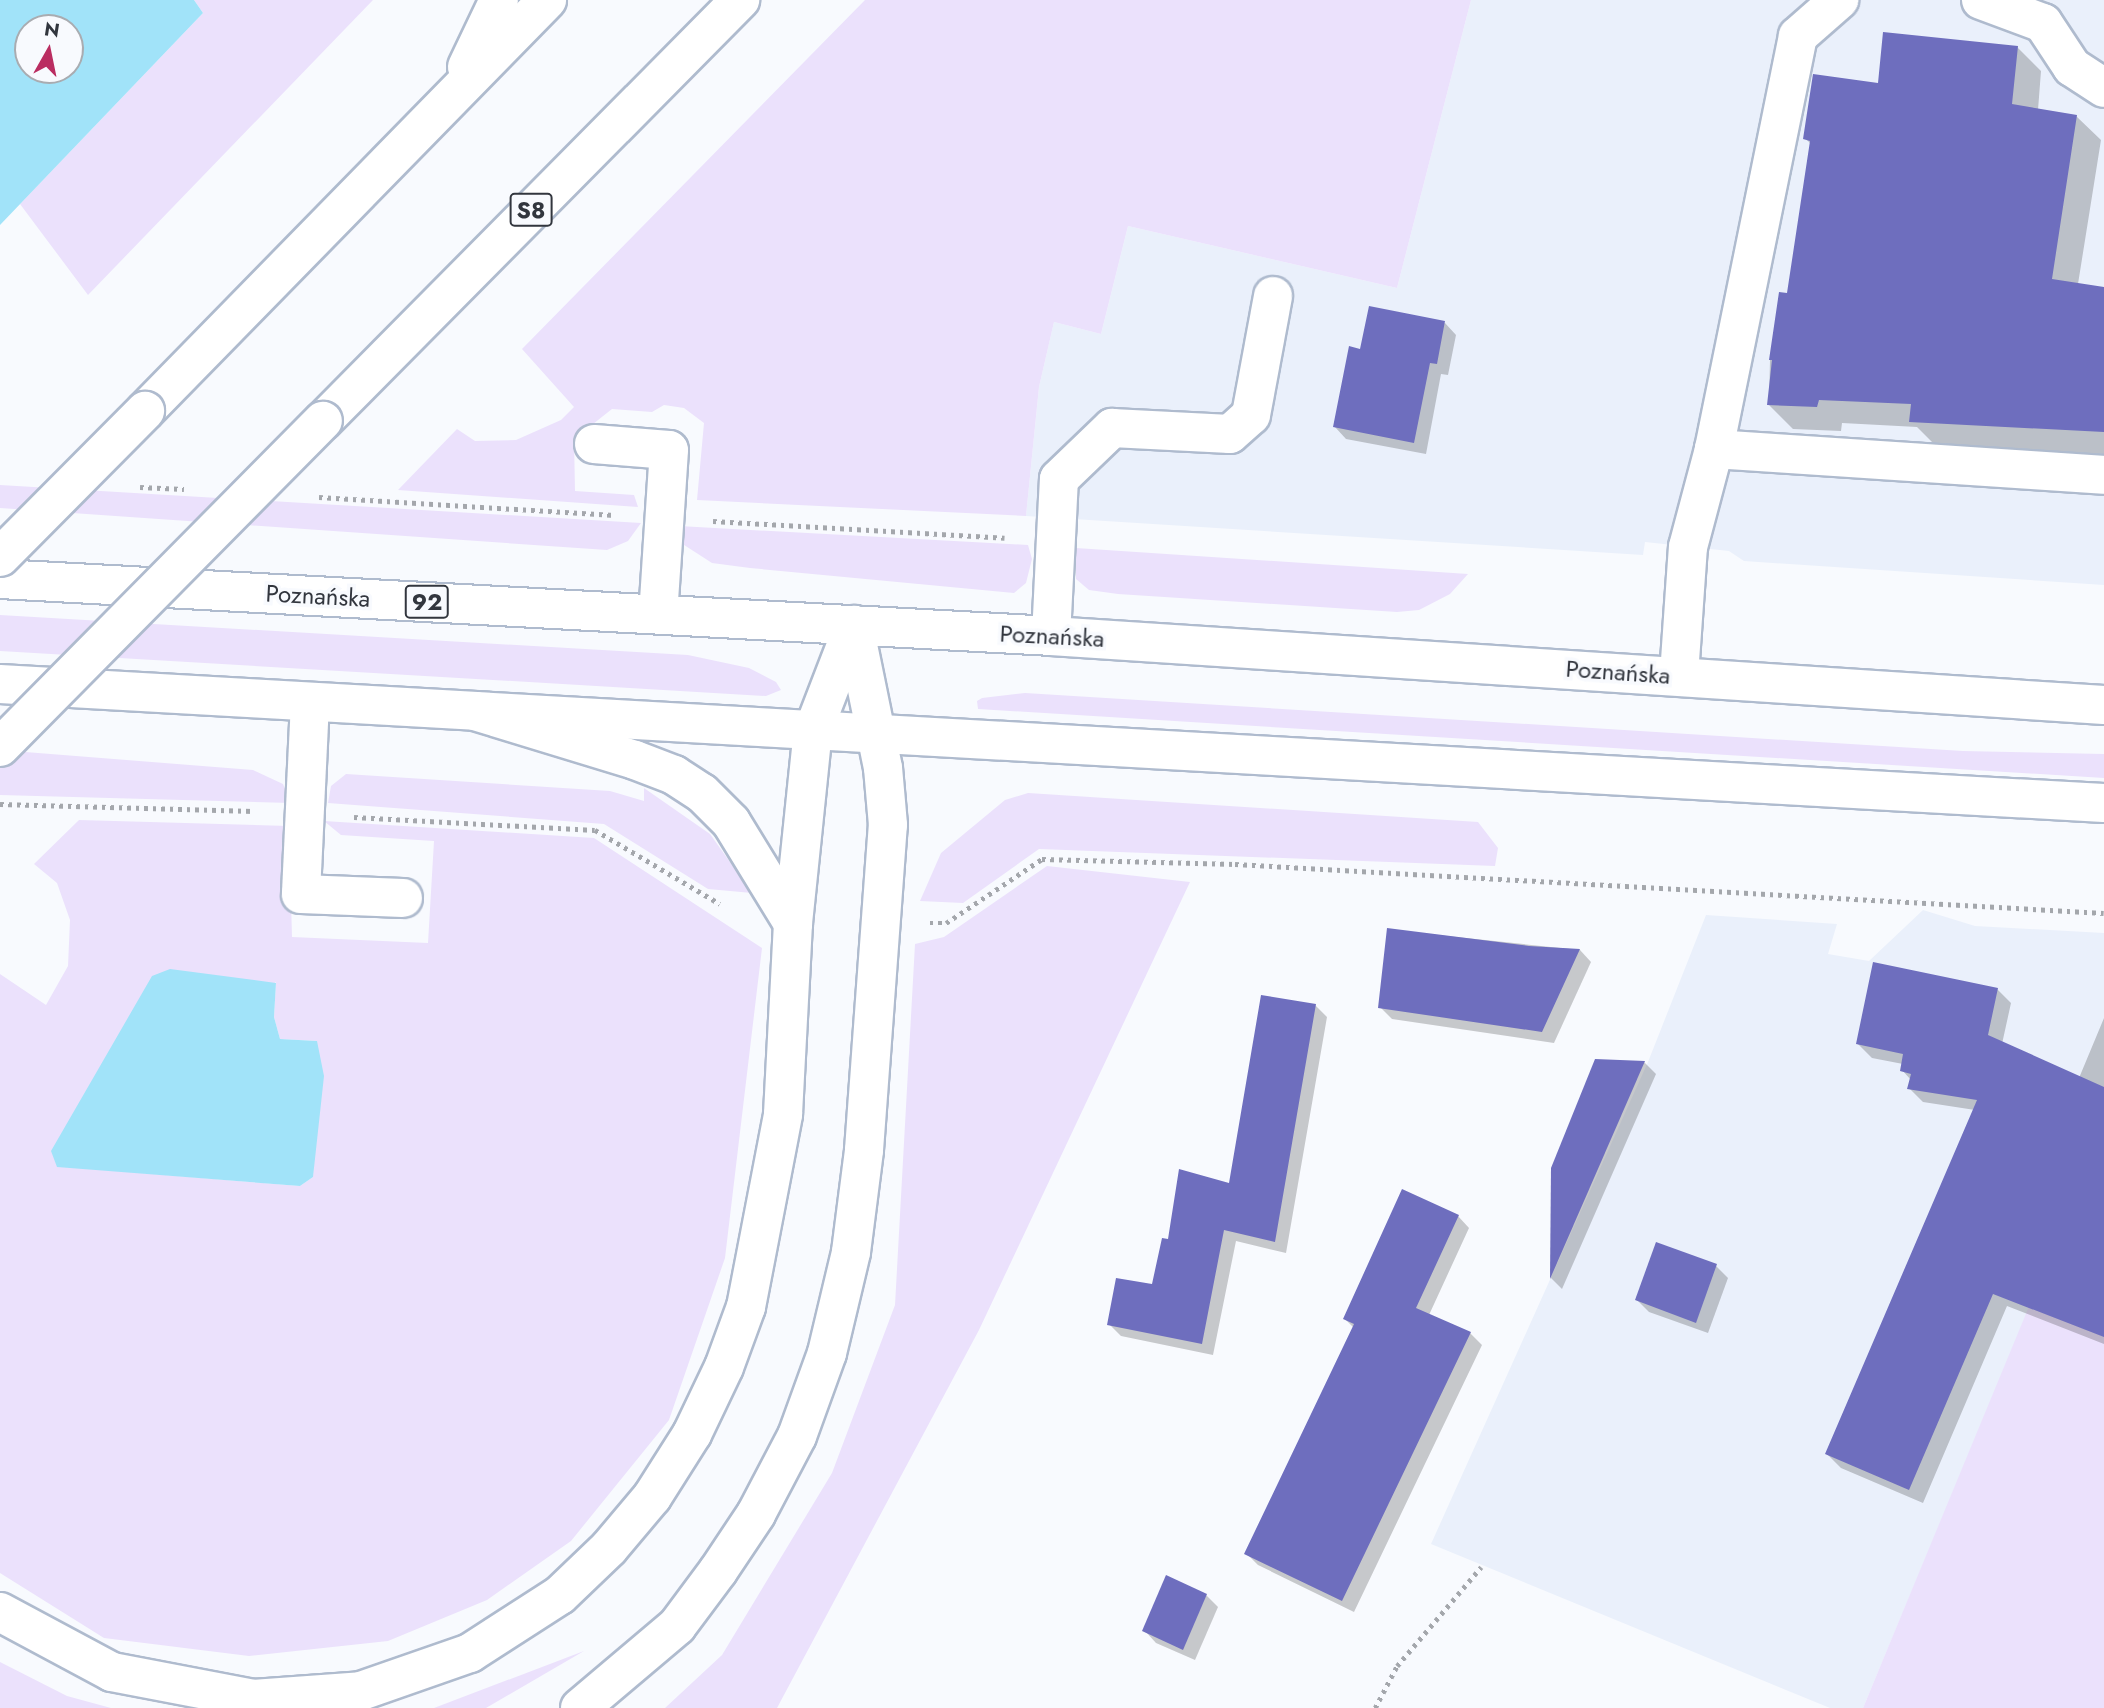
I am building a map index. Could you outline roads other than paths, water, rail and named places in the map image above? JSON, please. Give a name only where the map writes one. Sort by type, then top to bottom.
[{"type":"main road","points":[[453,94],[499,0]]},
{"type":"main road","points":[[0,557],[547,0]]},
{"type":"main road","name":"S8","points":[[0,747],[740,0]]},
{"type":"main road","points":[[1679,676],[1689,547],[1714,449],[1798,36],[1839,0]]},
{"type":"main road","points":[[1981,0],[2043,23],[2072,67],[2104,88]]},
{"type":"main road","points":[[1051,636],[1059,479],[1112,428],[1230,433],[1251,415],[1273,296]]},
{"type":"main road","points":[[594,444],[669,450],[658,614]]},
{"type":"main road","points":[[1714,449],[2104,475]]},
{"type":"main road","name":"Poznańska","points":[[0,579],[1051,636],[2104,705]]},
{"type":"main road","points":[[0,1612],[112,1672],[253,1699],[360,1691],[470,1653],[561,1595],[609,1548],[679,1455],[724,1367],[746,1307],[783,1114],[793,923],[813,731],[854,625]]},
{"type":"main road","points":[[580,1708],[677,1626],[718,1571],[756,1514],[797,1436],[827,1353],[851,1252],[864,1150],[888,825],[877,734],[854,625]]},
{"type":"main road","points":[[0,684],[2104,803]]},
{"type":"main road","points":[[310,702],[301,894],[403,898]]},
{"type":"main road","points":[[475,711],[635,760],[674,775],[702,793],[731,822],[793,923]]},
{"type":"water","points":[[0,0],[194,0],[203,13],[0,225]]},
{"type":"water","points":[[170,969],[276,983],[274,1017],[280,1039],[317,1041],[324,1076],[313,1177],[300,1186],[57,1167],[51,1151],[152,976]]}]
